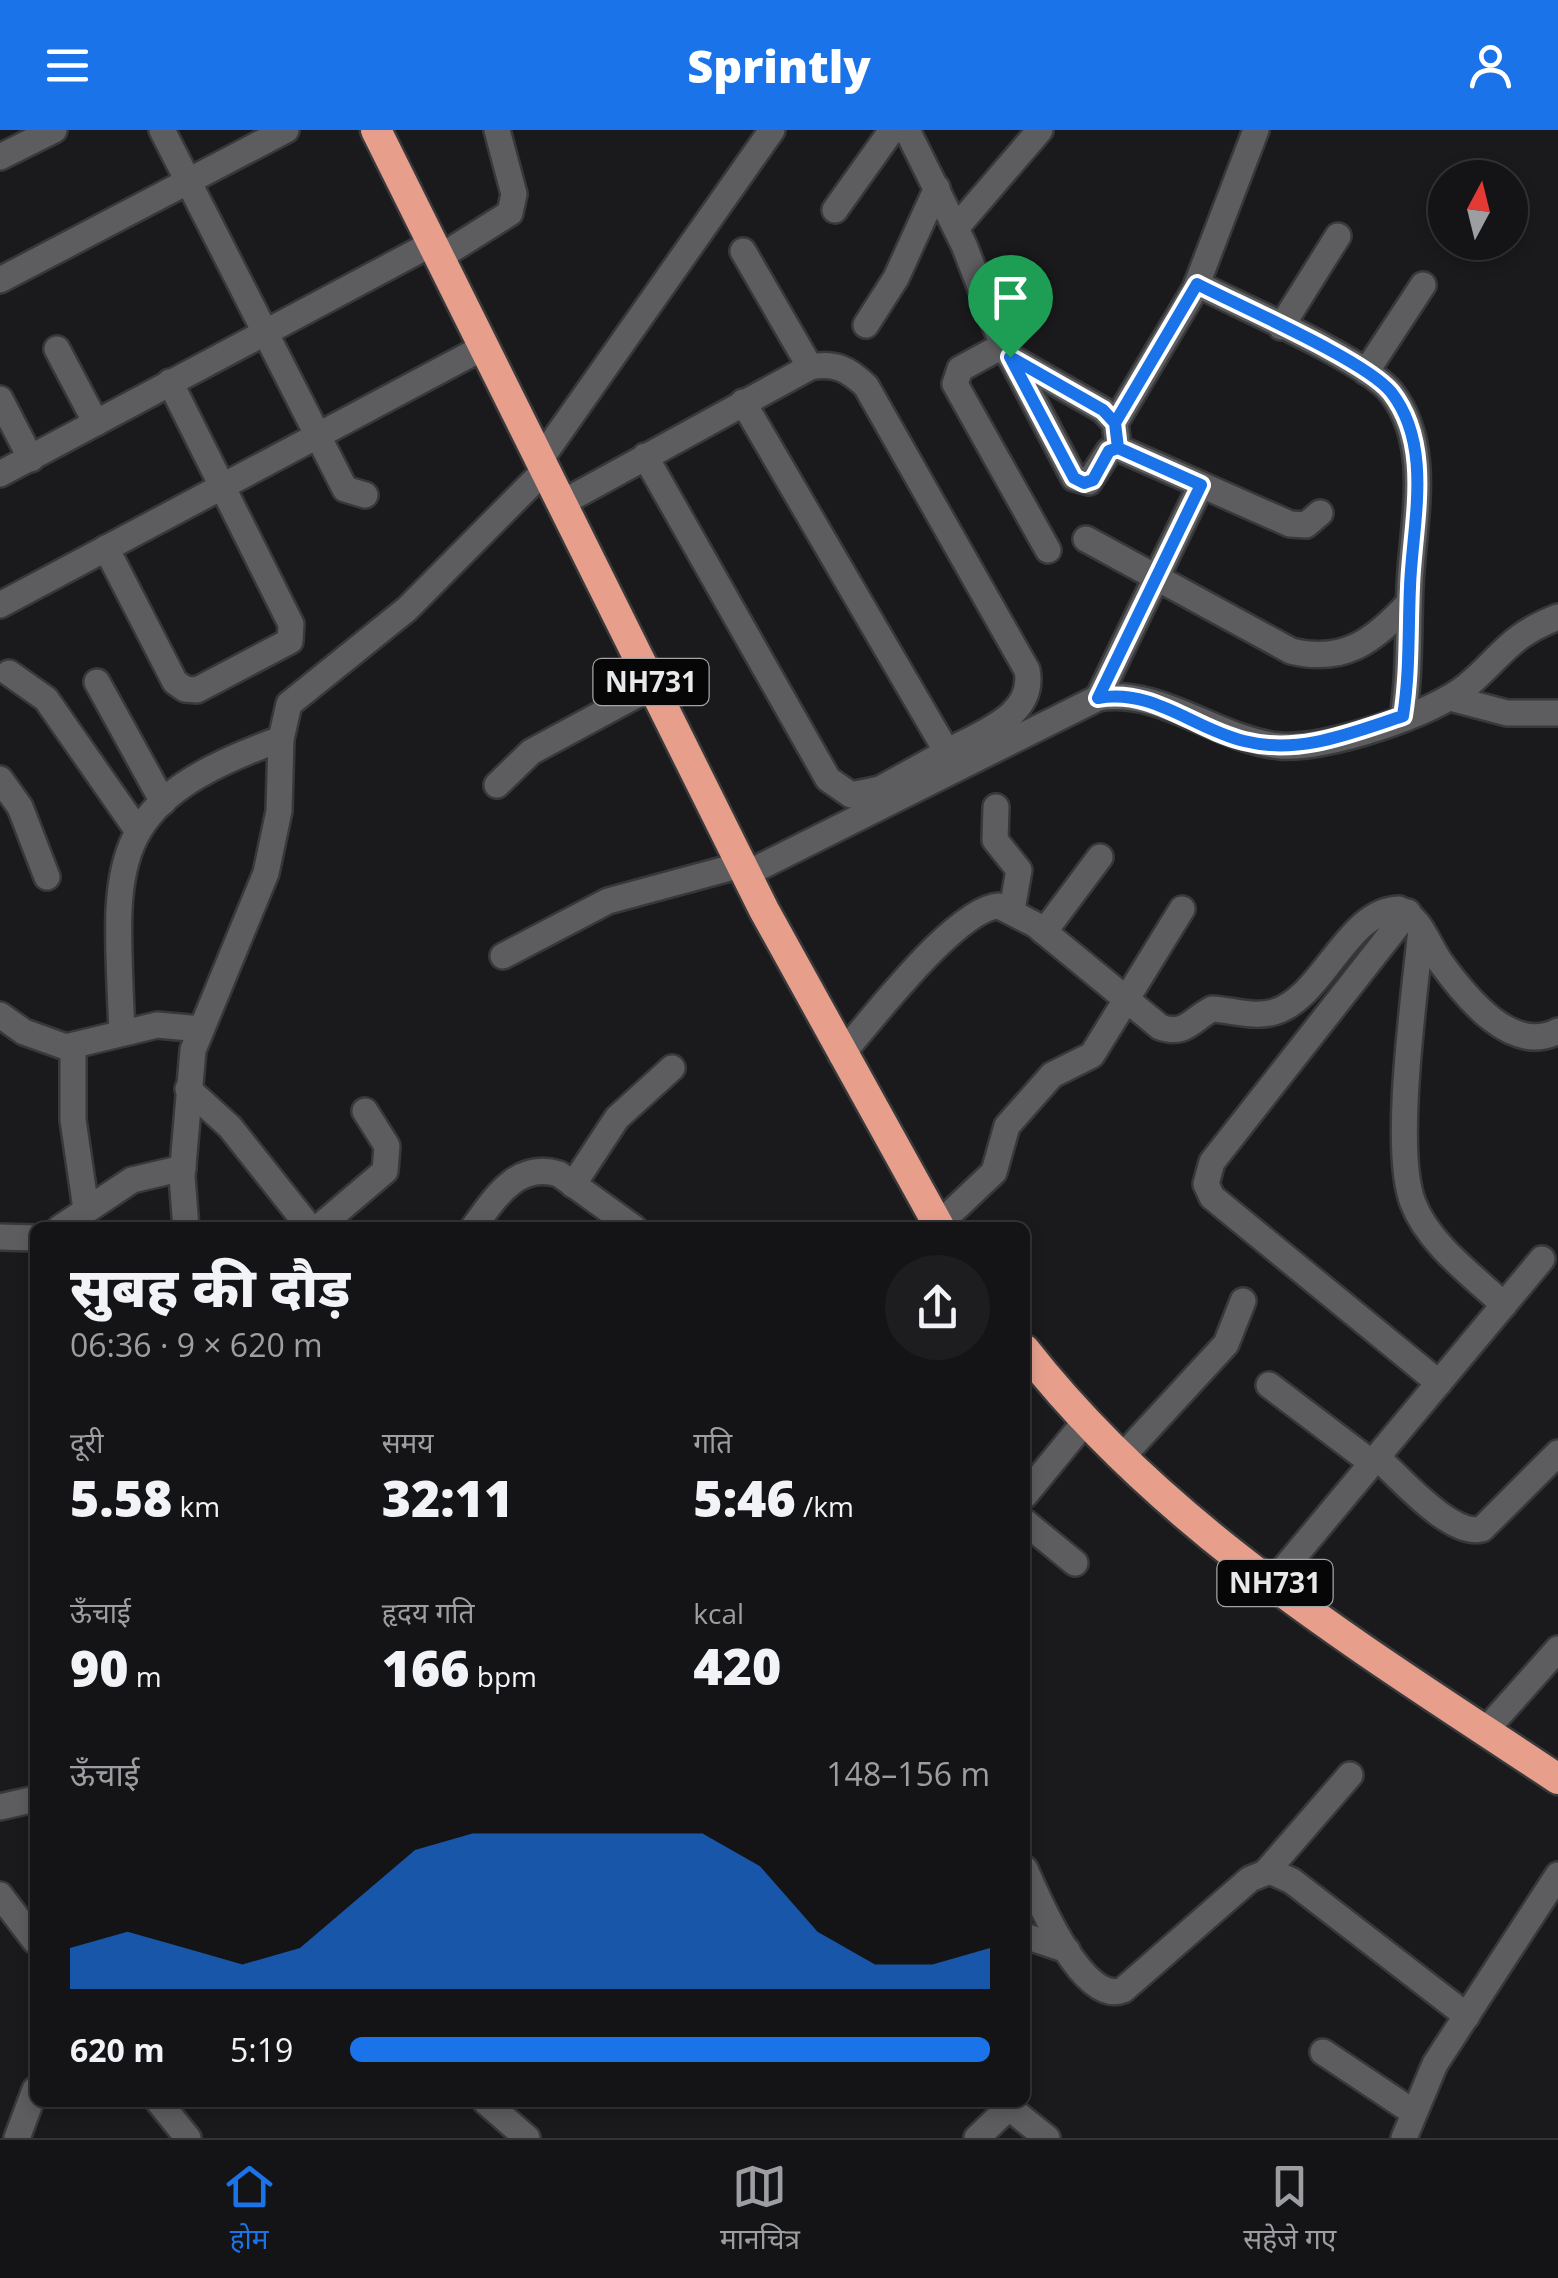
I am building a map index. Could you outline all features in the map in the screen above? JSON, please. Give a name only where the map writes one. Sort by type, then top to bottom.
[{"type":"highway","name":"NH731","points":[[376,130],[744,869],[842,1055],[937,1222]]},
{"type":"highway","name":"NH731","points":[[1030,1357],[1084,1423],[1180,1512],[1273,1582],[1558,1779]]},
{"type":"street","points":[[0,157],[54,130]]},
{"type":"street","points":[[162,130],[345,488],[365,496]]},
{"type":"street","points":[[0,280],[286,130]]},
{"type":"street","points":[[0,474],[264,331],[510,213],[514,194],[496,130]]},
{"type":"street","points":[[186,1222],[183,1168],[188,1089],[201,1029],[266,874],[279,812],[284,714],[295,695],[407,609],[543,464],[772,130]]},
{"type":"street","points":[[836,210],[892,130]]},
{"type":"street","points":[[907,130],[956,228],[1007,351],[1079,482],[1090,482],[1109,451],[1197,284],[1256,130]]},
{"type":"street","points":[[956,228],[1040,130]]},
{"type":"street","points":[[866,325],[896,278],[937,188]]},
{"type":"street","points":[[1281,327],[1338,236]]},
{"type":"street","points":[[743,251],[810,367]]},
{"type":"street","points":[[1197,284],[1366,372],[1391,392],[1416,460],[1418,498],[1409,603],[1410,674],[1403,716]]},
{"type":"street","points":[[1366,372],[1423,285]]},
{"type":"street","points":[[0,603],[484,347]]},
{"type":"street","points":[[57,349],[96,424]]},
{"type":"street","points":[[1007,351],[1103,410],[1116,436],[1201,485],[1290,524],[1306,525],[1320,513]]},
{"type":"street","points":[[1007,351],[960,369],[955,384],[1048,550]]},
{"type":"street","points":[[562,503],[645,456],[742,402],[810,367],[839,366],[866,386],[1027,670],[1027,694],[1021,705],[948,752],[864,796],[851,796],[828,779],[645,456]]},
{"type":"street","points":[[106,548],[175,682],[185,689],[197,690],[285,646],[292,635],[291,624],[170,382]]},
{"type":"street","points":[[0,399],[31,459]]},
{"type":"street","points":[[742,402],[948,752]]},
{"type":"street","points":[[1098,698],[1201,485]]},
{"type":"street","points":[[1086,539],[1291,651],[1316,657],[1353,650],[1374,637],[1409,603]]},
{"type":"street","points":[[503,956],[608,901],[744,869],[1098,698],[1138,698],[1245,742],[1308,745],[1450,698],[1513,639],[1558,617]]},
{"type":"street","points":[[9,673],[46,699],[138,831]]},
{"type":"street","points":[[97,682],[163,802]]},
{"type":"street","points":[[497,785],[530,752],[653,686]]},
{"type":"street","points":[[1450,698],[1507,713],[1558,713]]},
{"type":"street","points":[[122,1032],[117,902],[120,879],[138,831],[163,802],[210,768],[281,740]]},
{"type":"street","points":[[0,778],[20,807],[47,877]]},
{"type":"street","points":[[996,807],[995,840],[1019,870],[1012,910]]},
{"type":"street","points":[[1044,932],[1100,857]]},
{"type":"street","points":[[842,1055],[930,952],[974,912],[988,906],[1012,910],[1160,1027],[1177,1032],[1212,1009],[1257,1015],[1275,1012],[1298,998],[1371,918],[1391,909],[1414,921],[1468,996],[1508,1032],[1539,1037],[1558,1031]]},
{"type":"street","points":[[943,1222],[994,1172],[1013,1118],[1058,1070],[1092,1055],[1182,909]]},
{"type":"street","points":[[1414,921],[1404,1153],[1412,1200],[1447,1250],[1504,1305]]},
{"type":"street","points":[[1414,921],[1212,1162],[1206,1184],[1212,1196],[1439,1383]]},
{"type":"street","points":[[0,1015],[46,1042],[73,1046],[157,1025],[201,1029]]},
{"type":"street","points":[[73,1046],[73,1120],[86,1209]]},
{"type":"street","points":[[573,1185],[616,1118],[672,1068]]},
{"type":"street","points":[[188,1089],[230,1127],[305,1222]]},
{"type":"street","points":[[325,1222],[385,1171],[388,1146],[365,1111]]},
{"type":"street","points":[[68,1222],[146,1174],[183,1168]]},
{"type":"street","points":[[478,1222],[510,1182],[522,1174],[546,1170],[625,1222]]},
{"type":"street","points":[[0,1237],[30,1238]]},
{"type":"street","points":[[1273,1582],[1542,1258]]},
{"type":"street","points":[[1121,1458],[1226,1344],[1243,1301]]},
{"type":"street","points":[[1269,1386],[1375,1460],[1455,1526],[1473,1531],[1482,1529],[1558,1453]]},
{"type":"street","points":[[1030,1490],[1084,1423]]},
{"type":"street","points":[[1030,1526],[1074,1563]]},
{"type":"street","points":[[1485,1730],[1558,1649]]},
{"type":"street","points":[[1030,1878],[1068,1950],[1095,1987],[1114,1994],[1250,1879],[1266,1872],[1350,1775]]},
{"type":"street","points":[[1266,1872],[1292,1881],[1467,2016]]},
{"type":"street","points":[[1404,2138],[1435,2064],[1558,1876]]},
{"type":"street","points":[[0,1895],[30,1934]]},
{"type":"street","points":[[1030,1938],[1068,1950]]},
{"type":"street","points":[[1323,2052],[1413,2112]]},
{"type":"street","points":[[17,2138],[30,2103]]},
{"type":"street","points":[[163,2107],[188,2138]]},
{"type":"street","points":[[501,2107],[526,2138]]},
{"type":"street","points":[[978,2138],[1003,2107]]},
{"type":"street","points":[[1008,2107],[1047,2138]]},
{"type":"route","points":[[1010,357],[1074,478],[1084,483],[1093,480],[1109,451],[1118,448],[1116,430],[1115,423],[1197,284],[1378,380],[1398,405],[1416,460],[1418,485],[1410,568],[1410,674],[1403,716],[1308,745],[1284,746],[1245,742],[1138,698],[1098,698],[1201,485],[1118,448],[1115,423],[1103,410],[1010,357]]}]
